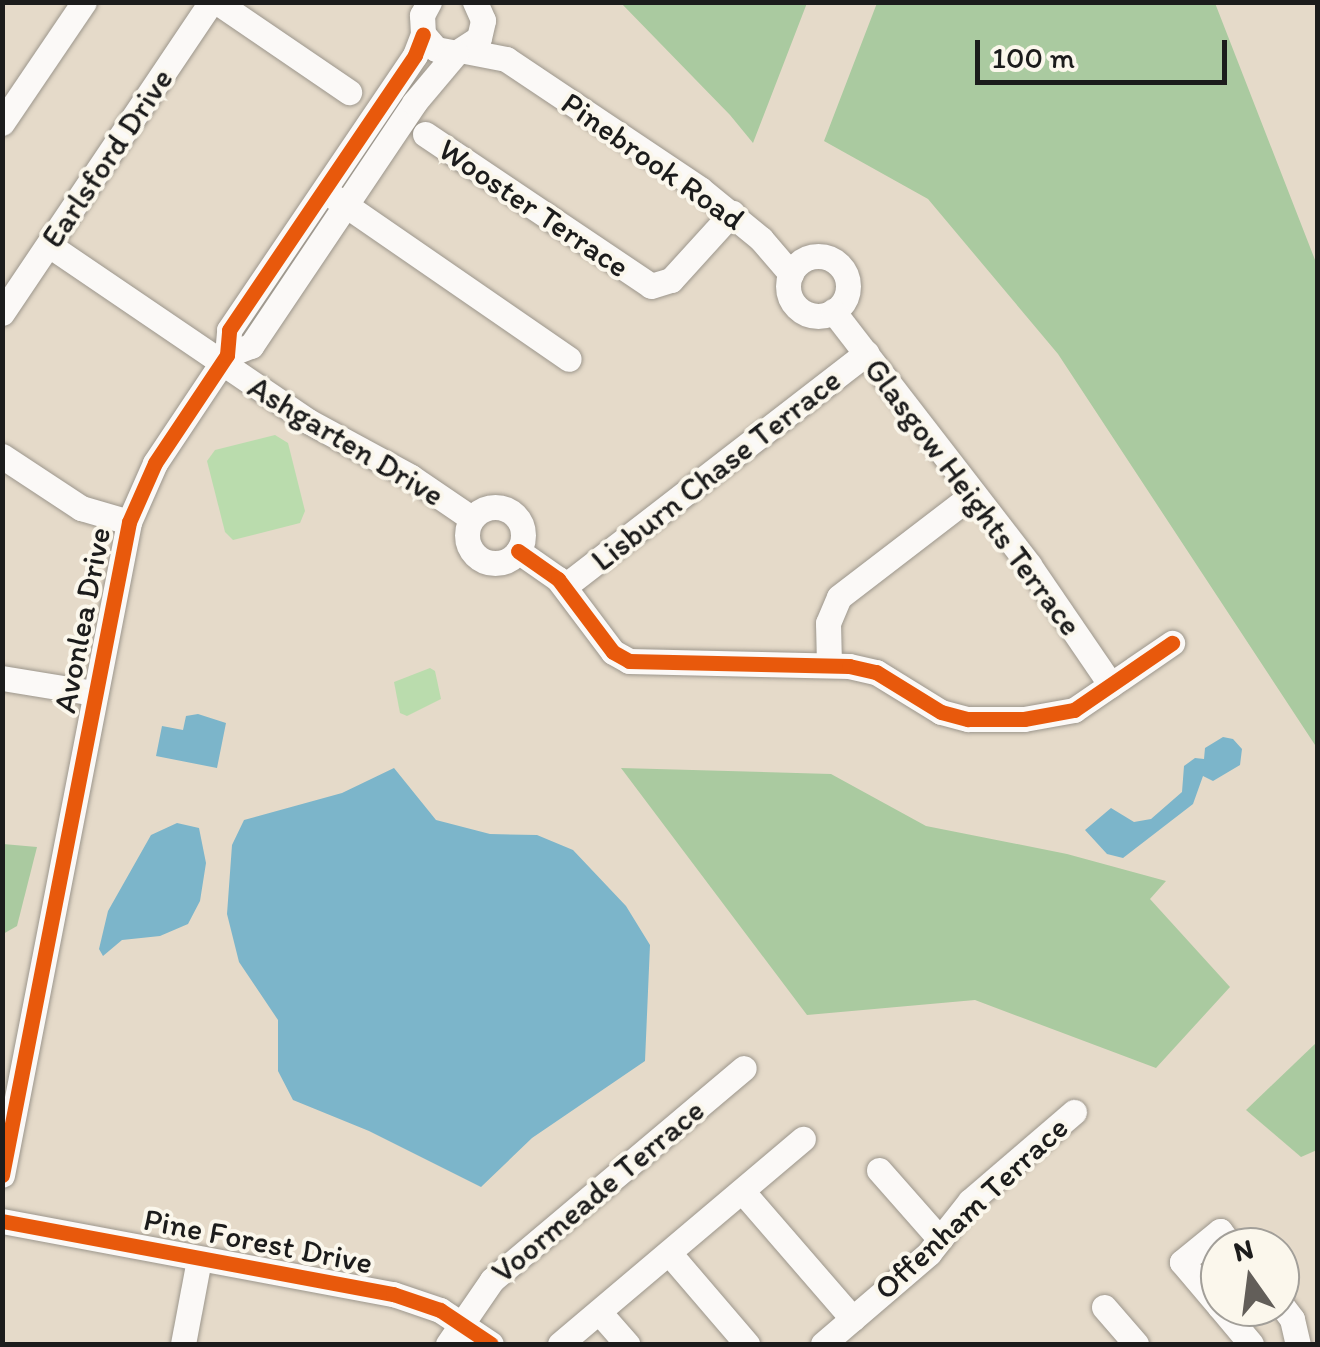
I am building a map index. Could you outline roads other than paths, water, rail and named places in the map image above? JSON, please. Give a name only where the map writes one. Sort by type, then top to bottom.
[{"type":"street","points":[[2,123],[84,2]]},
{"type":"street","points":[[404,2],[425,20]]},
{"type":"street","points":[[206,5],[349,92]]},
{"type":"street","name":"Earlsford Drive","points":[[2,313],[206,5]]},
{"type":"street","name":"Pinebrook Road","points":[[479,11],[506,59]]},
{"type":"street","name":"Avonlea Drive","points":[[224,359],[250,346],[430,81],[479,38],[479,11]]},
{"type":"street","name":"Pinebrook Road","points":[[425,20],[436,49],[506,59],[732,213],[790,274]]},
{"type":"street","name":"Avonlea Drive","points":[[2,1176],[128,522],[154,463],[224,359],[229,330],[415,55],[425,20]]},
{"type":"street","name":"Wooster Terrace","points":[[425,134],[651,286],[671,280],[732,213]]},
{"type":"street","points":[[322,189],[569,359]]},
{"type":"street","name":"Ashgarten Drive","points":[[49,245],[224,359],[308,421],[411,477],[472,518]]},
{"type":"street","points":[[811,256],[837,262],[848,286],[843,302],[833,311],[813,315],[797,307],[788,292],[790,274],[811,256]]},
{"type":"street","name":"Glasgow Heights Terrace","points":[[833,311],[974,494],[1111,685]]},
{"type":"street","name":"Lisburn Chase Terrace","points":[[565,586],[866,353]]},
{"type":"street","points":[[2,456],[81,508],[128,522]]},
{"type":"street","points":[[829,664],[828,623],[839,597],[974,494]]},
{"type":"street","name":"Ashgarten Drive","points":[[484,508],[508,509],[523,528],[518,551],[498,563],[482,560],[467,542],[472,518],[484,508]]},
{"type":"street","points":[[518,551],[565,586],[614,652],[629,661],[829,664],[876,672],[941,712],[968,720],[1008,721],[1062,714],[1172,643]]},
{"type":"street","points":[[2,678],[94,693]]},
{"type":"street","name":"Voormeade Terrace","points":[[455,1333],[492,1280],[744,1068]]},
{"type":"street","name":"Offenham Terrace","points":[[823,1344],[929,1253],[970,1202],[1074,1112]]},
{"type":"street","points":[[560,1344],[803,1140]]},
{"type":"street","points":[[879,1170],[939,1238]]},
{"type":"street","points":[[742,1191],[852,1319]]},
{"type":"street","name":"Pine Forest Drive","points":[[2,1221],[393,1294],[427,1304],[455,1333],[491,1344]]},
{"type":"street","points":[[1200,1248],[1182,1262],[1200,1283]]},
{"type":"street","points":[[669,1253],[747,1344]]},
{"type":"street","points":[[184,1344],[199,1259]]},
{"type":"street","points":[[1104,1307],[1136,1344]]},
{"type":"street","points":[[599,1312],[627,1344]]},
{"type":"water","points":[[198,714],[226,723],[217,768],[156,756],[162,726],[183,730],[186,716]]},
{"type":"water","points":[[1223,737],[1233,739],[1242,749],[1240,765],[1213,781],[1203,776],[1193,804],[1123,858],[1107,854],[1085,830],[1111,808],[1134,822],[1151,819],[1182,792],[1184,766],[1195,758],[1204,759],[1205,748]]},
{"type":"water","points":[[394,768],[436,820],[490,834],[537,835],[573,850],[626,906],[650,945],[645,1061],[532,1138],[481,1187],[369,1131],[293,1100],[278,1071],[278,1020],[239,962],[227,914],[232,845],[244,820],[342,793]]},
{"type":"water","points":[[177,823],[199,828],[206,863],[200,901],[188,924],[160,936],[122,940],[103,956],[99,949],[108,911],[151,835]]}]
